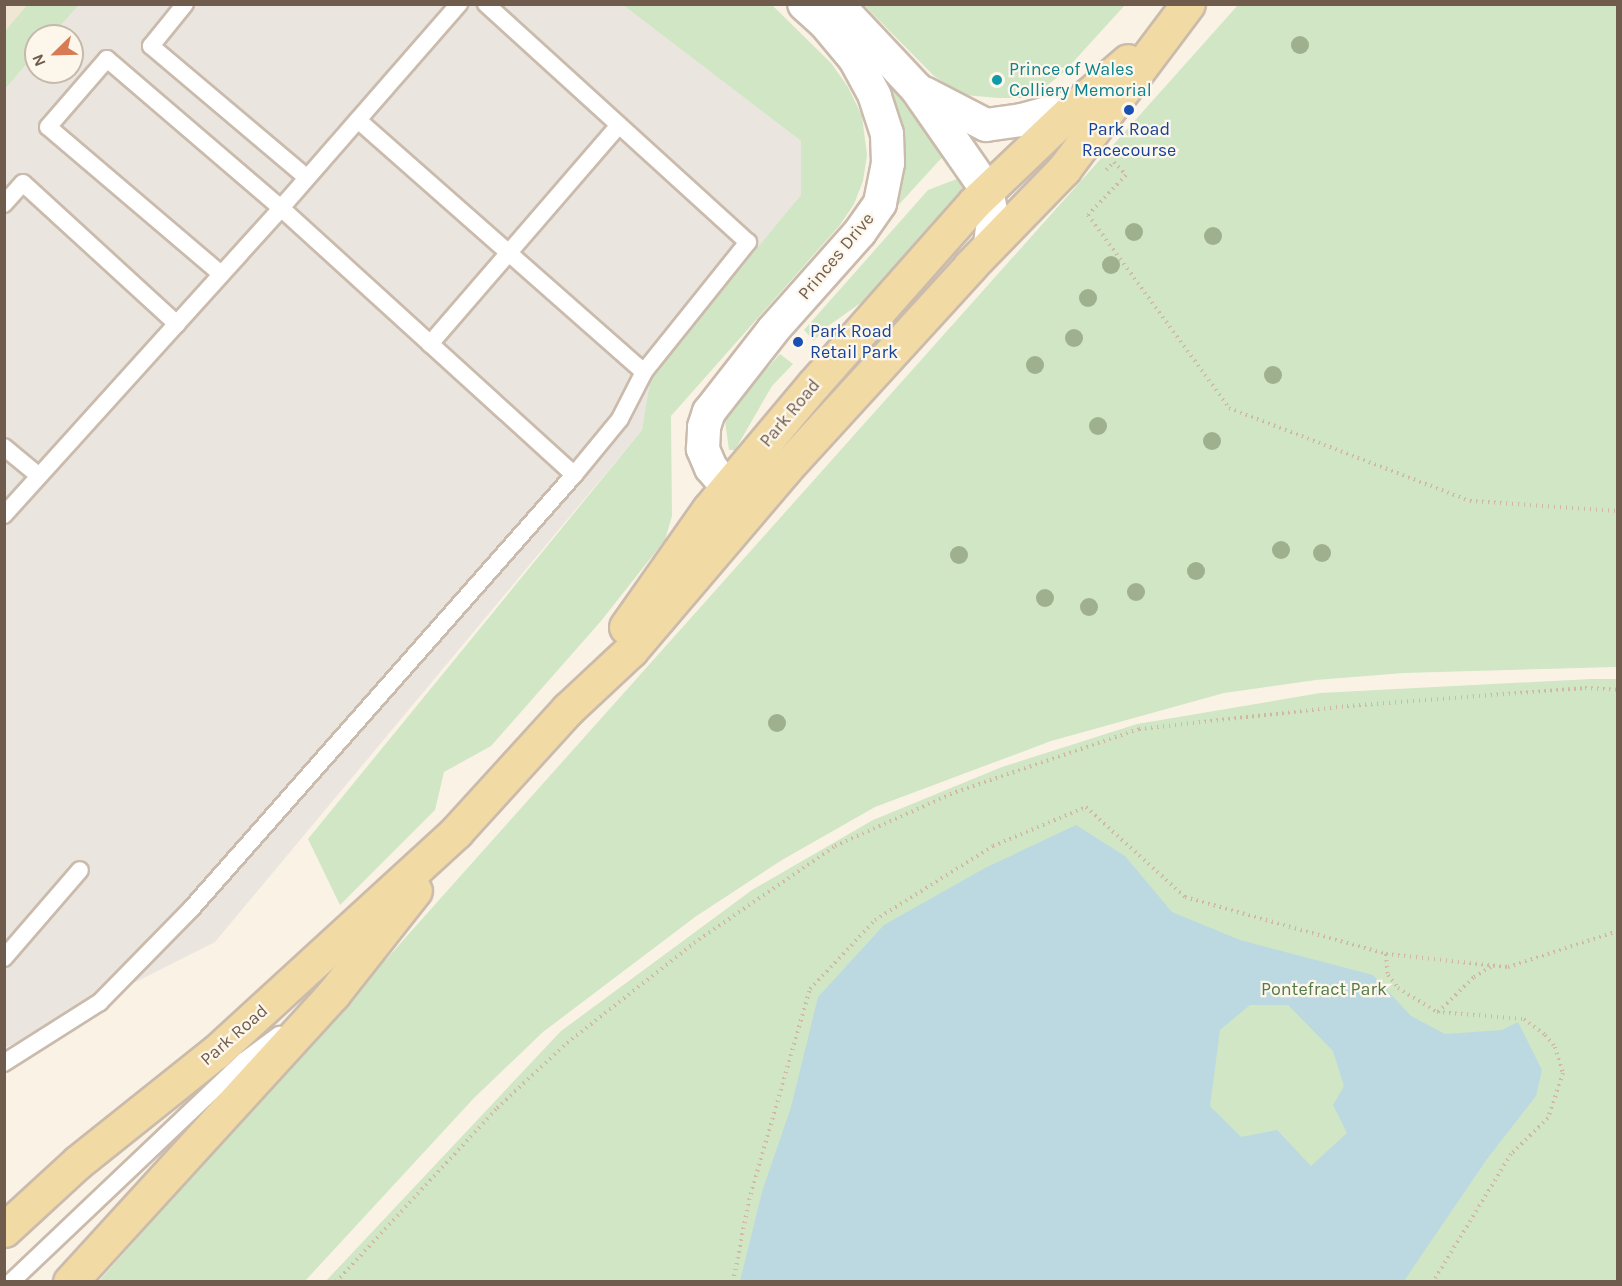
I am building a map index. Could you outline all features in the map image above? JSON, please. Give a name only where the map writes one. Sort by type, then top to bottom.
[{"type":"main road","name":"Park Road","points":[[568,709],[716,488],[814,384],[987,190],[1181,12]]},
{"type":"main road","name":"Park Road","points":[[4,1230],[78,1162],[216,1052],[456,832],[568,709],[631,650],[784,470],[1064,169],[1181,12]]},
{"type":"main road","points":[[716,488],[766,480],[784,470]]},
{"type":"main road","name":"Park Road","points":[[70,1281],[333,994],[411,896],[456,832]]},
{"type":"street","name":"Princes Drive","points":[[716,488],[703,448],[704,427],[709,412],[772,330],[860,232],[880,203],[888,163],[887,134],[875,96],[855,59],[825,23],[804,4]]},
{"type":"street","points":[[837,4],[916,88],[987,190],[993,220],[990,246]]},
{"type":"street","points":[[916,88],[958,113],[986,125],[1022,120],[1077,105]]},
{"type":"lane","points":[[185,4],[151,46],[307,178]]},
{"type":"lane","points":[[4,515],[281,208],[459,4]]},
{"type":"lane","points":[[4,1064],[100,1002],[192,908],[574,475],[620,419],[644,372],[748,242],[486,4]]},
{"type":"lane","points":[[221,274],[48,127],[107,58],[281,208],[574,475]]},
{"type":"lane","points":[[358,120],[644,372]]},
{"type":"lane","points":[[430,344],[619,125]]},
{"type":"lane","points":[[4,204],[23,183],[177,324]]},
{"type":"lane","points":[[4,447],[39,476]]},
{"type":"lane","points":[[4,958],[80,870]]},
{"type":"lane","points":[[4,1270],[10,1281],[244,1061],[333,994]]},
{"type":"path","points":[[1098,177],[1114,162],[1126,175],[1088,215],[1230,408],[1470,501],[1617,511]]},
{"type":"path","points":[[336,1281],[497,1108],[567,1043],[694,943],[835,846],[956,792],[1139,729],[1347,706],[1585,688],[1617,690]]},
{"type":"path","points":[[733,1281],[749,1200],[810,989],[875,920],[993,846],[1086,807],[1185,897],[1386,954],[1508,967],[1617,931]]},
{"type":"path","points":[[1386,954],[1388,975],[1398,988],[1437,1012],[1524,1018],[1545,1035],[1555,1047],[1563,1073],[1548,1118],[1511,1154],[1433,1281]]},
{"type":"path","points":[[1437,1012],[1474,977],[1494,965]]},
{"type":"shaded area","points":[[5,5],[28,5],[5,31]]},
{"type":"shaded area","points":[[79,5],[623,5],[801,141],[801,195],[652,377],[642,430],[215,942],[5,1048],[5,89],[24,67],[24,84],[84,84],[84,24],[62,24]]},
{"type":"green space","points":[[28,4],[79,5],[62,24],[24,24],[24,67],[5,89],[5,31]]},
{"type":"green space","points":[[623,5],[772,5],[831,63],[848,87],[862,116],[867,155],[863,181],[854,204],[840,225],[671,416],[672,516],[665,540],[601,621],[491,746],[444,772],[435,810],[340,905],[308,839],[642,430],[651,377],[801,195],[801,141]]},
{"type":"green space","points":[[864,5],[1125,5],[1064,72],[1044,88],[1021,98],[998,98],[965,95],[947,85],[933,75]]},
{"type":"green space","points":[[1238,5],[1617,5],[1617,667],[1404,673],[1316,680],[1224,693],[1051,741],[875,807],[782,860],[695,917],[543,1032],[474,1098],[305,1281],[98,1282]]},
{"type":"green space","points":[[886,84],[891,84],[947,152],[883,222]]},
{"type":"green space","points":[[962,177],[968,187],[869,297],[824,329],[814,341],[804,330],[928,190]]},
{"type":"green space","points":[[780,354],[793,364],[772,386],[735,450],[729,450],[725,421],[734,405]]},
{"type":"green space","name":"Pontefract Park","points":[[1617,679],[1617,1281],[325,1282],[561,1031],[752,890],[873,820],[1002,767],[1137,724],[1320,693]]},
{"type":"water","points":[[1076,825],[1125,856],[1172,912],[1240,940],[1373,975],[1411,1016],[1445,1034],[1502,1030],[1518,1022],[1542,1070],[1536,1096],[1487,1159],[1404,1281],[740,1281],[762,1192],[791,1107],[818,997],[884,925],[985,868]],"holes":[[[1250,1005],[1288,1005],[1333,1051],[1344,1086],[1333,1105],[1347,1133],[1311,1166],[1277,1130],[1241,1137],[1210,1106],[1220,1030]]]},
{"type":"place","name":"Prince of Wales Colliery Memorial","points":[[997,80]]},
{"type":"place","name":"Park Road Racecourse","points":[[1129,110]]},
{"type":"place","name":"Park Road Retail Park","points":[[798,342]]}]
